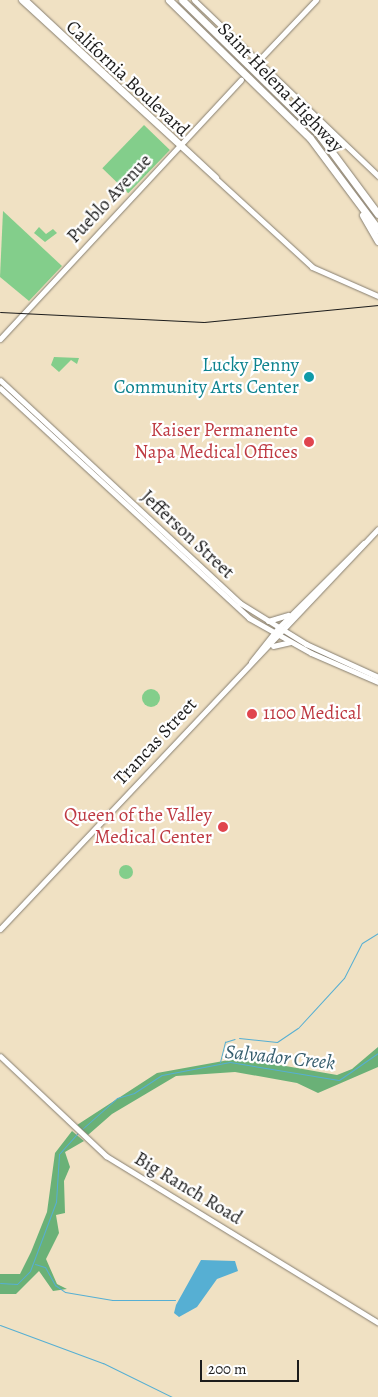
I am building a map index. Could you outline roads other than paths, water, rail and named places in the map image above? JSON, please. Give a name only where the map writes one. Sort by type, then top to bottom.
[{"type":"highway","name":"Saint Helena Highway","points":[[170,0],[298,125],[344,180],[378,229]]},
{"type":"highway","name":"Saint Helena Highway","points":[[182,0],[340,160],[378,214]]},
{"type":"highway","points":[[340,160],[378,206]]},
{"type":"highway","points":[[344,180],[378,241]]},
{"type":"street","name":"California Boulevard","points":[[21,0],[312,267],[378,296]]},
{"type":"street","name":"California Boulevard","points":[[26,0],[181,145]]},
{"type":"street","points":[[194,0],[259,60],[378,176]]},
{"type":"street","points":[[259,60],[316,0]]},
{"type":"street","name":"Pueblo Avenue","points":[[0,339],[241,80]]},
{"type":"street","name":"Jefferson Street","points":[[0,380],[217,584],[278,628],[290,642],[378,682]]},
{"type":"street","name":"Jefferson Street","points":[[0,388],[200,575],[262,626],[273,632],[297,639],[378,677]]},
{"type":"street","name":"Trancas Street","points":[[251,662],[273,632],[378,529]]},
{"type":"street","name":"Trancas Street","points":[[0,929],[251,662],[282,634],[315,597],[337,567],[365,543]]},
{"type":"street","points":[[266,621],[295,611]]},
{"type":"street","points":[[295,619],[292,628],[297,639]]},
{"type":"street","points":[[262,626],[267,640]]},
{"type":"street","points":[[267,648],[290,642]]},
{"type":"street","name":"Big Ranch Road","points":[[0,1056],[79,1132],[116,1163],[378,1323]]},
{"type":"water","points":[[201,1260],[235,1261],[238,1271],[217,1279],[197,1307],[179,1317],[174,1313],[176,1305]]},
{"type":"waterway","points":[[239,1038],[277,1042],[298,1028],[344,978],[362,943],[378,933]]},
{"type":"waterway","points":[[220,1062],[225,1042],[235,1039]]},
{"type":"waterway","name":"Salvador Creek","points":[[81,1130],[117,1098],[134,1093],[162,1075],[230,1062],[339,1080],[378,1053]]},
{"type":"waterway","name":"Salvador Creek","points":[[0,1283],[17,1284],[30,1271],[56,1202],[59,1154],[78,1133]]},
{"type":"waterway","points":[[35,1264],[45,1267],[55,1285],[65,1292],[112,1300],[175,1300]]},
{"type":"waterway","points":[[0,1325],[103,1363],[172,1397]]},
{"type":"railway","points":[[0,312],[204,322],[378,305]]},
{"type":"place","name":"Lucky Penny Community Arts Center","points":[[309,377]]},
{"type":"place","name":"Kaiser Permanente Napa Medical Offices","points":[[309,442]]},
{"type":"place","name":"1100 Medical","points":[[252,714]]},
{"type":"place","name":"Queen of the Valley Medical Center","points":[[223,827]]}]
